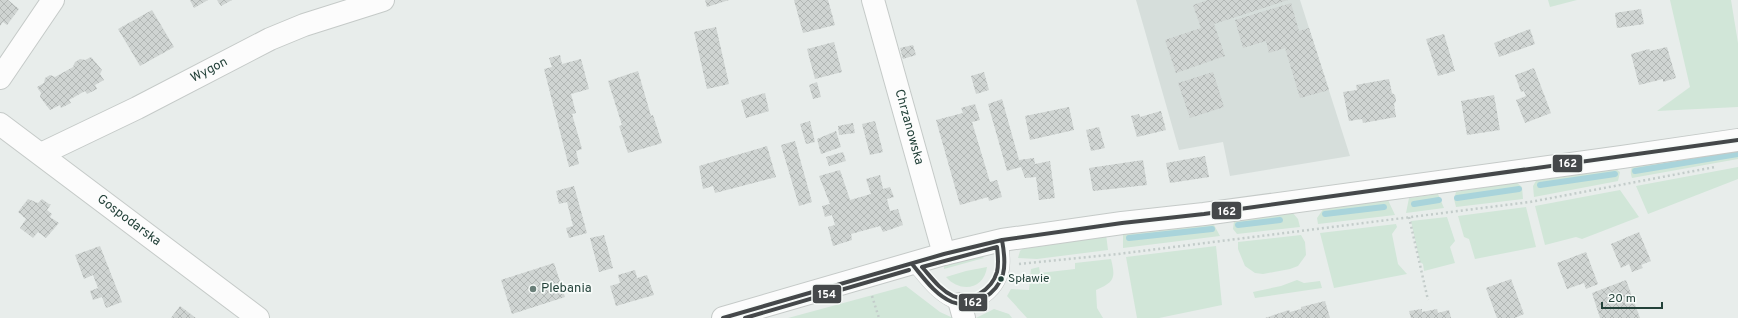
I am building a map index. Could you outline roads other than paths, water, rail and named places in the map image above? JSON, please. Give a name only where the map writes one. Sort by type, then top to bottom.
[{"type":"street","points":[[0,78],[53,0]]},
{"type":"street","name":"Wygon","points":[[41,154],[137,108],[270,39],[304,25],[384,0]]},
{"type":"street","name":"Chrzanowska","points":[[873,0],[944,254]]},
{"type":"street","name":"Gospodarska","points":[[0,124],[258,318]]},
{"type":"street","points":[[723,318],[944,254],[1002,240],[1122,223],[1204,214],[1738,140]]},
{"type":"lane","points":[[912,264],[943,297],[962,311],[994,289],[1001,279],[1004,264],[1002,240]]},
{"type":"waterway","points":[[1635,171],[1738,154]]},
{"type":"waterway","points":[[1540,185],[1615,174]]},
{"type":"waterway","points":[[1457,198],[1519,189]]},
{"type":"waterway","points":[[1414,204],[1439,200]]},
{"type":"waterway","points":[[1325,214],[1384,207]]},
{"type":"waterway","points":[[1238,225],[1280,220]]},
{"type":"waterway","points":[[1129,238],[1212,229]]},
{"type":"place","name":"Spławie","points":[[1001,279]]},
{"type":"place","name":"Plebania","points":[[533,289]]}]
